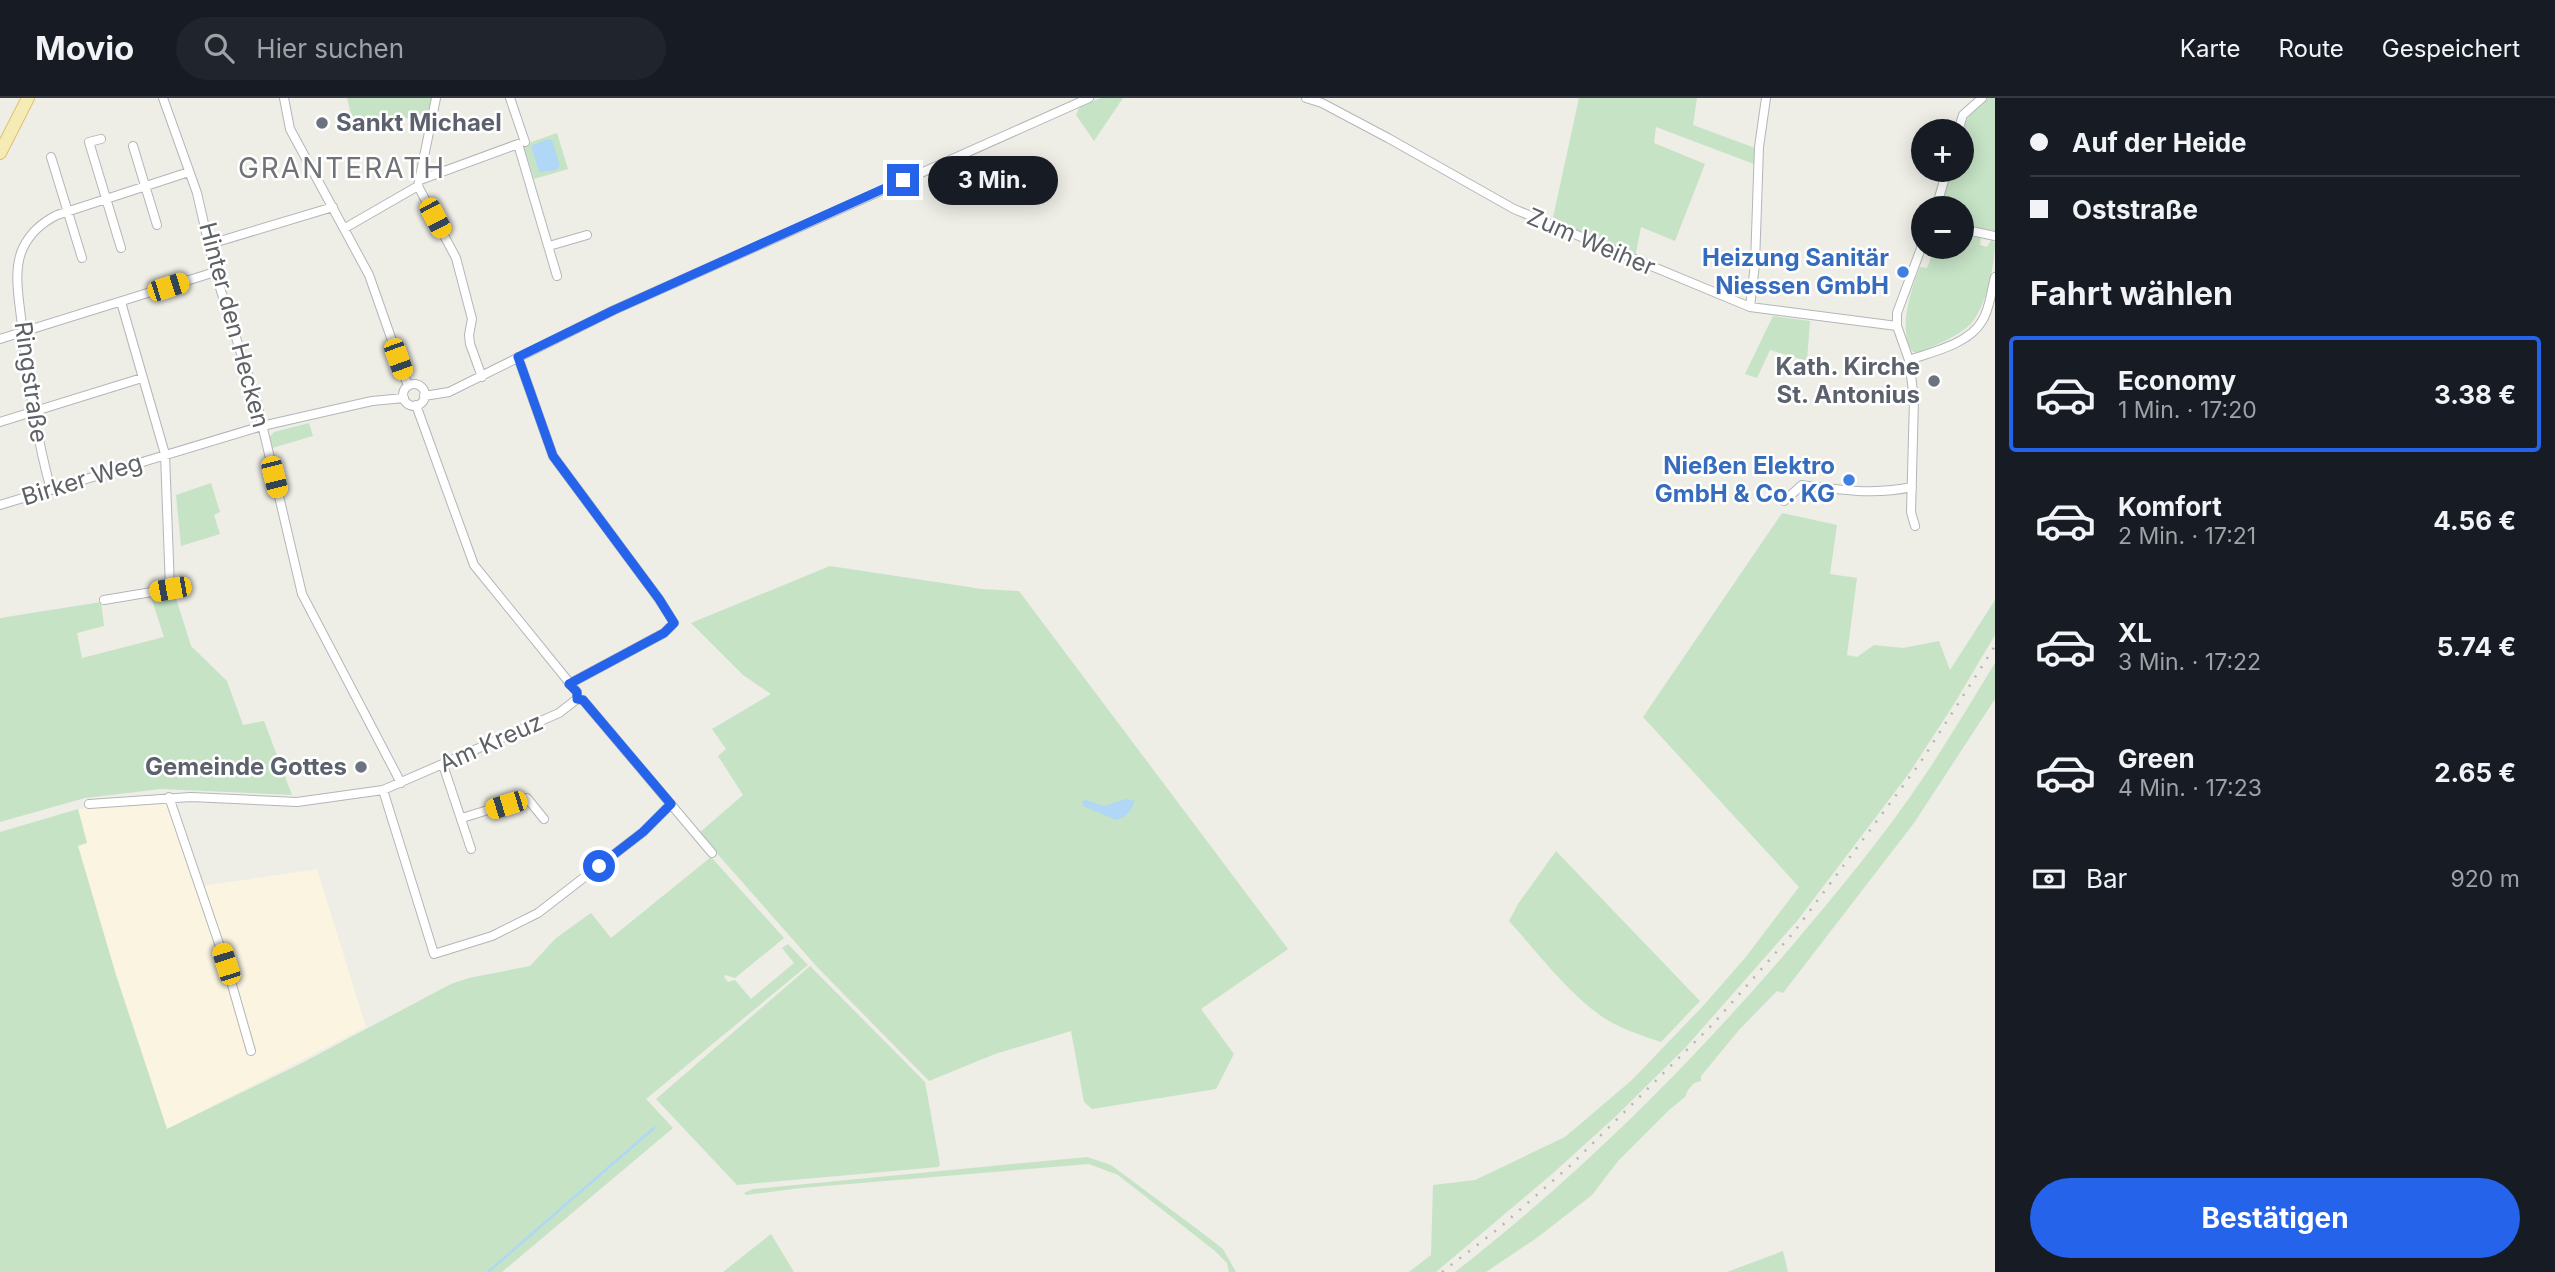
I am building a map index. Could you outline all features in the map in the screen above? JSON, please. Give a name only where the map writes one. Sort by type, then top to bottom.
[{"type":"main road","points":[[0,153],[28,98]]},
{"type":"street","name":"Hinter den Hecken","points":[[163,98],[206,223],[215,272],[262,426],[302,594],[401,783]]},
{"type":"street","points":[[284,98],[290,129],[369,275],[408,386]]},
{"type":"street","points":[[436,98],[419,183],[456,258],[472,319],[470,344],[482,377]]},
{"type":"street","points":[[510,98],[525,142]]},
{"type":"street","points":[[424,396],[449,392],[756,245],[1089,98]]},
{"type":"street","name":"Zum Weiher","points":[[1306,98],[1322,103],[1388,138],[1514,209],[1750,307],[1897,326]]},
{"type":"street","points":[[1750,307],[1754,275],[1759,147],[1766,98]]},
{"type":"street","points":[[1962,119],[1982,98]]},
{"type":"street","points":[[102,139],[89,142],[121,248]]},
{"type":"street","points":[[345,228],[419,183],[518,144],[557,276]]},
{"type":"street","points":[[133,146],[158,225]]},
{"type":"street","points":[[51,157],[82,258]]},
{"type":"street","name":"Ringstraße","points":[[51,490],[32,411],[18,282],[23,249],[39,227],[67,210],[189,172]]},
{"type":"street","points":[[210,244],[333,207]]},
{"type":"street","points":[[1974,232],[1995,236]]},
{"type":"street","points":[[549,246],[587,235]]},
{"type":"street","points":[[1915,526],[1912,520],[1914,399],[1909,360],[1897,326],[1897,313],[1916,259]]},
{"type":"street","points":[[0,339],[215,272]]},
{"type":"street","points":[[1909,360],[1947,346],[1974,331],[1985,314],[1995,278]]},
{"type":"street","points":[[121,302],[165,454]]},
{"type":"street","points":[[518,357],[553,456],[674,623],[664,633],[569,684]]},
{"type":"street","points":[[0,422],[142,378]]},
{"type":"street","points":[[419,385],[424,390],[424,396],[422,402],[410,405],[403,393],[408,386],[419,385]]},
{"type":"street","name":"Birker Weg","points":[[0,505],[262,426],[372,401],[404,398]]},
{"type":"street","points":[[416,405],[474,565],[577,692],[577,699],[583,700],[712,853]]},
{"type":"street","name":"Birker Weg","points":[[104,600],[170,589],[165,454]]},
{"type":"street","points":[[1784,501],[1802,485],[1850,491],[1890,492],[1912,487]]},
{"type":"street","name":"Am Kreuz","points":[[89,804],[169,797],[298,802],[383,790],[559,713],[577,699]]},
{"type":"street","points":[[443,765],[471,849]]},
{"type":"street","points":[[383,790],[434,954],[492,936],[538,913],[643,832],[671,804]]},
{"type":"street","points":[[169,797],[228,971],[251,1051]]},
{"type":"street","points":[[462,818],[527,799],[544,819]]},
{"type":"shaded area","points":[[173,802],[202,886],[317,869],[366,1027],[167,1129],[116,975],[78,846],[87,842],[78,809]]},
{"type":"green space","points":[[347,98],[433,98],[429,113],[355,130]]},
{"type":"green space","points":[[1101,98],[1123,98],[1094,141],[1076,115],[1080,106]]},
{"type":"green space","points":[[1579,98],[1697,98],[1693,125],[1755,148],[1754,164],[1656,127],[1654,143],[1705,164],[1675,241],[1641,227],[1635,258],[1552,222]]},
{"type":"green space","points":[[1986,98],[1995,98],[1995,233],[1974,229],[1974,196],[1943,196],[1947,182],[1974,182],[1974,119],[1968,119]]},
{"type":"green space","points":[[557,133],[568,169],[534,179],[523,145]]},
{"type":"green space","points":[[1974,235],[1981,236],[1980,245],[1987,247],[1991,240],[1995,242],[1991,276],[1983,302],[1972,322],[1949,339],[1920,352],[1913,352],[1906,333],[1907,310],[1920,267],[1927,268],[1930,259],[1974,259]]},
{"type":"green space","points":[[1773,316],[1810,321],[1807,361],[1770,350],[1757,378],[1745,374]]},
{"type":"green space","points":[[309,423],[313,436],[272,448],[270,437],[274,432]]},
{"type":"green space","points":[[211,483],[220,512],[214,515],[220,534],[181,546],[176,495]]},
{"type":"green space","points":[[1782,513],[1837,525],[1830,574],[1857,578],[1847,655],[1857,657],[1874,645],[1903,648],[1939,641],[1950,670],[1995,600],[1995,635],[1910,772],[1797,921],[1685,1048],[1552,1174],[1436,1272],[1409,1272],[1431,1255],[1433,1185],[1475,1180],[1565,1137],[1632,1080],[1703,1006],[1745,958],[1799,887],[1643,717]]},
{"type":"green space","points":[[830,566],[982,589],[1019,591],[1288,949],[1201,1009],[1234,1054],[1216,1089],[1092,1109],[1084,1102],[1071,1031],[995,1054],[929,1081],[818,968],[699,833],[743,795],[718,756],[726,749],[712,729],[771,694],[743,675],[691,623]]},
{"type":"green space","points":[[168,591],[175,595],[191,646],[227,681],[243,725],[264,721],[292,795],[161,789],[85,798],[0,822],[0,618],[101,602],[104,626],[77,633],[82,658],[164,637],[150,594]]},
{"type":"green space","points":[[1995,663],[1995,699],[1914,823],[1783,993],[1777,991],[1739,1030],[1701,1076],[1701,1081],[1694,1083],[1685,1097],[1618,1161],[1592,1195],[1538,1237],[1486,1272],[1455,1272],[1587,1160],[1668,1081],[1747,998],[1822,910],[1892,821],[1934,761]]},
{"type":"green space","points":[[78,809],[87,843],[78,846],[116,975],[167,1129],[300,1064],[451,984],[530,966],[556,938],[591,913],[611,938],[711,857],[784,938],[735,978],[725,975],[728,982],[735,980],[751,999],[794,963],[782,948],[788,944],[808,965],[646,1099],[673,1128],[502,1272],[0,1272],[0,832]]},
{"type":"green space","points":[[1556,851],[1700,1001],[1661,1042],[1615,1024],[1588,1006],[1509,921]]},
{"type":"green space","points":[[810,966],[925,1082],[940,1165],[938,1167],[737,1185],[656,1099]]},
{"type":"green space","points":[[1087,1157],[1111,1165],[1201,1232],[1223,1249],[1236,1272],[1229,1272],[1227,1263],[1215,1251],[1118,1175],[1089,1164],[746,1195],[744,1193],[753,1189]]},
{"type":"green space","points":[[771,1234],[794,1272],[723,1272]]},
{"type":"green space","points":[[1783,1251],[1788,1272],[1727,1272]]},
{"type":"water","points":[[547,139],[552,140],[560,166],[556,170],[539,172],[531,146]]},
{"type":"water","points":[[1126,799],[1135,801],[1132,808],[1116,820],[1083,806],[1082,801],[1104,806]]},
{"type":"waterway","points":[[488,1272],[654,1128]]},
{"type":"railway","points":[[1442,1272],[1498,1229],[1572,1164],[1713,1024],[1794,932],[1920,763],[1995,646]]},
{"type":"place","name":"Sankt Michael","points":[[322,123]]},
{"type":"place","name":"Heizung Sanitär Niessen GmbH","points":[[1903,272]]},
{"type":"place","name":"Kath. Kirche St. Antonius","points":[[1934,381]]},
{"type":"place","name":"Nießen Elektro GmbH & Co. KG","points":[[1849,480]]},
{"type":"place","name":"Gemeinde Gottes","points":[[361,767]]},
{"type":"district","name":"GRANTERATH","points":[[342,168]]},
{"type":"route","points":[[599,866],[643,832],[671,804],[583,700],[577,699],[577,692],[569,684],[664,633],[674,623],[553,456],[518,357],[614,310],[903,180]]}]
